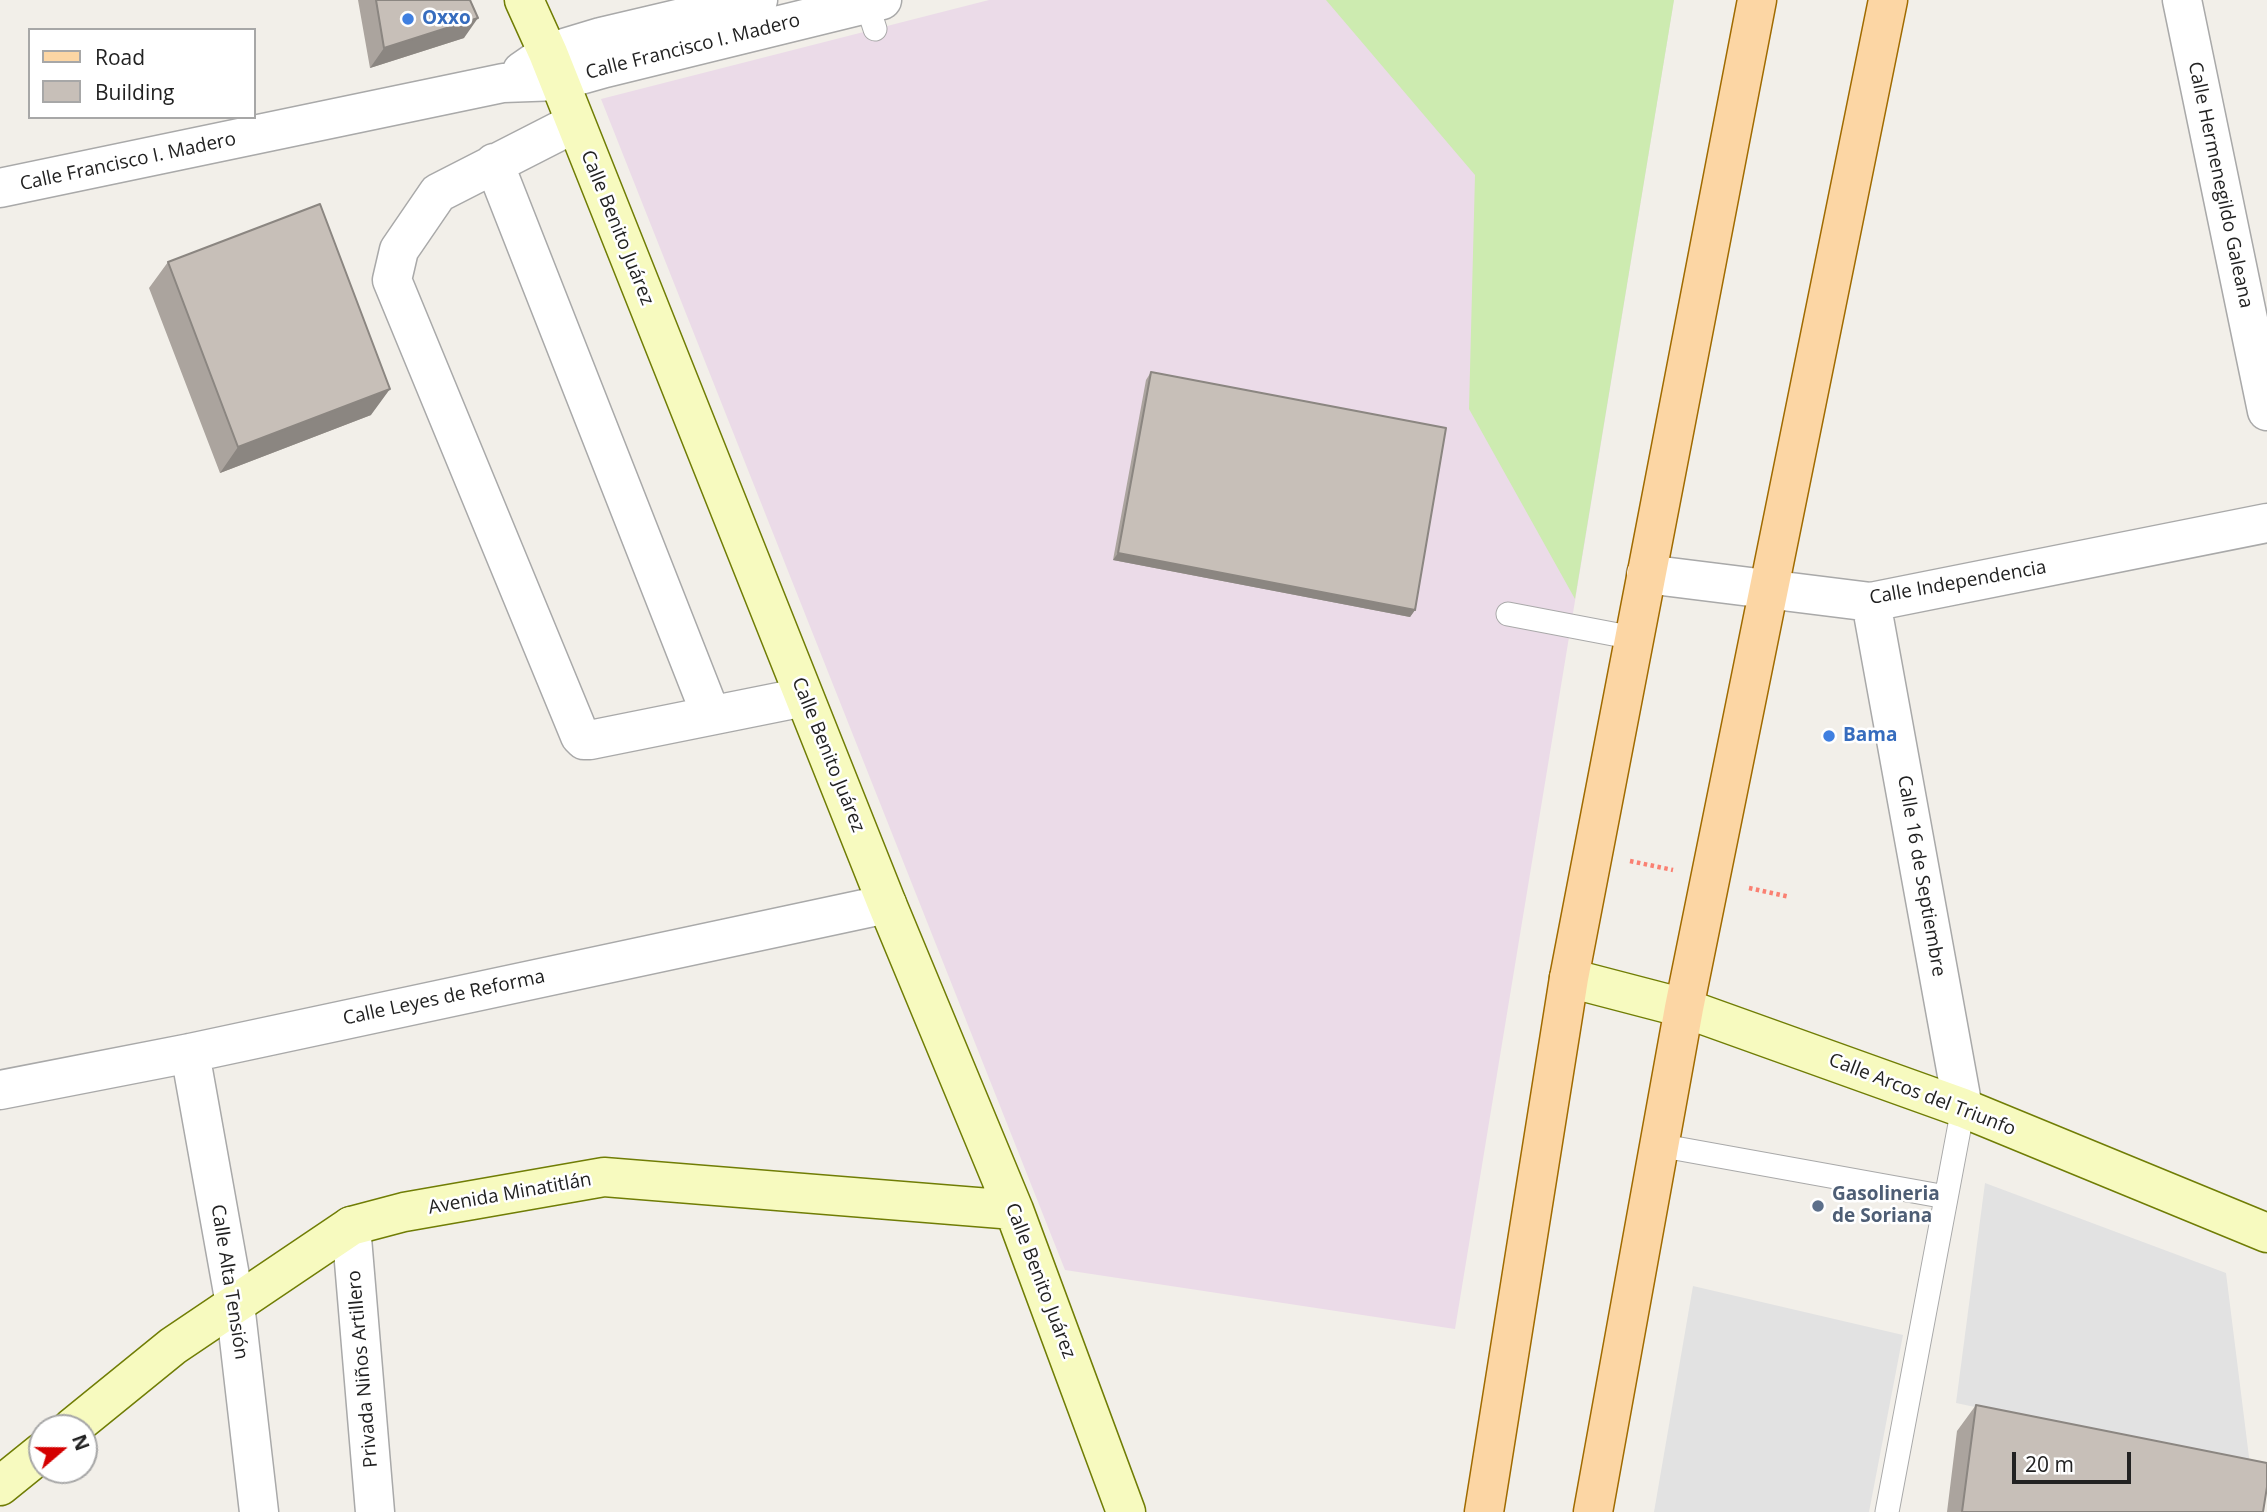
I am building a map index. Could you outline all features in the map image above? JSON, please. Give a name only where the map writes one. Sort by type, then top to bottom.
[{"type":"main road","name":"Calle Benito Juárez","points":[[524,0],[554,67],[887,904],[1014,1210],[1126,1512]]},
{"type":"main road","points":[[1484,1512],[1569,978],[1758,0]]},
{"type":"main road","points":[[1593,1512],[1684,1007],[1888,0]]},
{"type":"main road","name":"Calle Arcos del Triunfo","points":[[1569,978],[1684,1007],[1963,1108],[2267,1233]]},
{"type":"main road","name":"Avenida Minatitlán","points":[[89,1414],[173,1346],[351,1226],[404,1212],[604,1177],[1014,1210]]},
{"type":"main road","points":[[0,1486],[28,1463]]},
{"type":"street","name":"Calle Francisco I. Madero","points":[[0,188],[503,83],[554,67],[601,37],[758,0]]},
{"type":"street","name":"Calle Hermenegildo Galeana","points":[[2182,0],[2267,411]]},
{"type":"street","name":"Calle Francisco I. Madero","points":[[554,67],[605,68],[875,11]]},
{"type":"street","points":[[575,123],[438,193],[399,250],[392,280],[580,736],[584,740],[590,740],[804,697]]},
{"type":"street","points":[[494,163],[711,715]]},
{"type":"street","name":"Calle Independencia","points":[[1646,574],[1871,601],[2267,523]]},
{"type":"street","name":"Calle 16 de Septiembre","points":[[1871,601],[1963,1108]]},
{"type":"street","name":"Calle Leyes de Reforma","points":[[0,1090],[190,1053],[887,904]]},
{"type":"street","name":"Calle Alta Tensión","points":[[190,1053],[235,1304],[259,1512]]},
{"type":"street","name":"Privada Niños Artillero","points":[[351,1226],[375,1512]]},
{"type":"lane","points":[[1508,614],[1634,638]]},
{"type":"lane","points":[[1887,1512],[1963,1108]]},
{"type":"lane","points":[[1658,1146],[1946,1197]]},
{"type":"shaded area","points":[[989,0],[1674,0],[1455,1329],[1065,1270],[601,99]]},
{"type":"shaded area","points":[[1985,1183],[2226,1273],[2250,1465],[1956,1403]]},
{"type":"shaded area","points":[[1693,1286],[1903,1335],[1869,1512],[1654,1512]]},
{"type":"green space","points":[[1326,0],[1674,0],[1575,599],[1469,409],[1475,175]]},
{"type":"building","points":[[376,0],[470,0],[478,18],[384,48]]},
{"type":"building","points":[[320,204],[390,389],[238,447],[168,262]]},
{"type":"building","points":[[1151,372],[1446,428],[1415,610],[1118,553]]},
{"type":"building","points":[[1976,1405],[2267,1463],[2263,1512],[1962,1512]]},
{"type":"place","name":"Oxxo","points":[[408,19]]},
{"type":"place","name":"Bama","points":[[1829,736]]},
{"type":"place","name":"Gasolineria de Soriana","points":[[1818,1206]]}]
